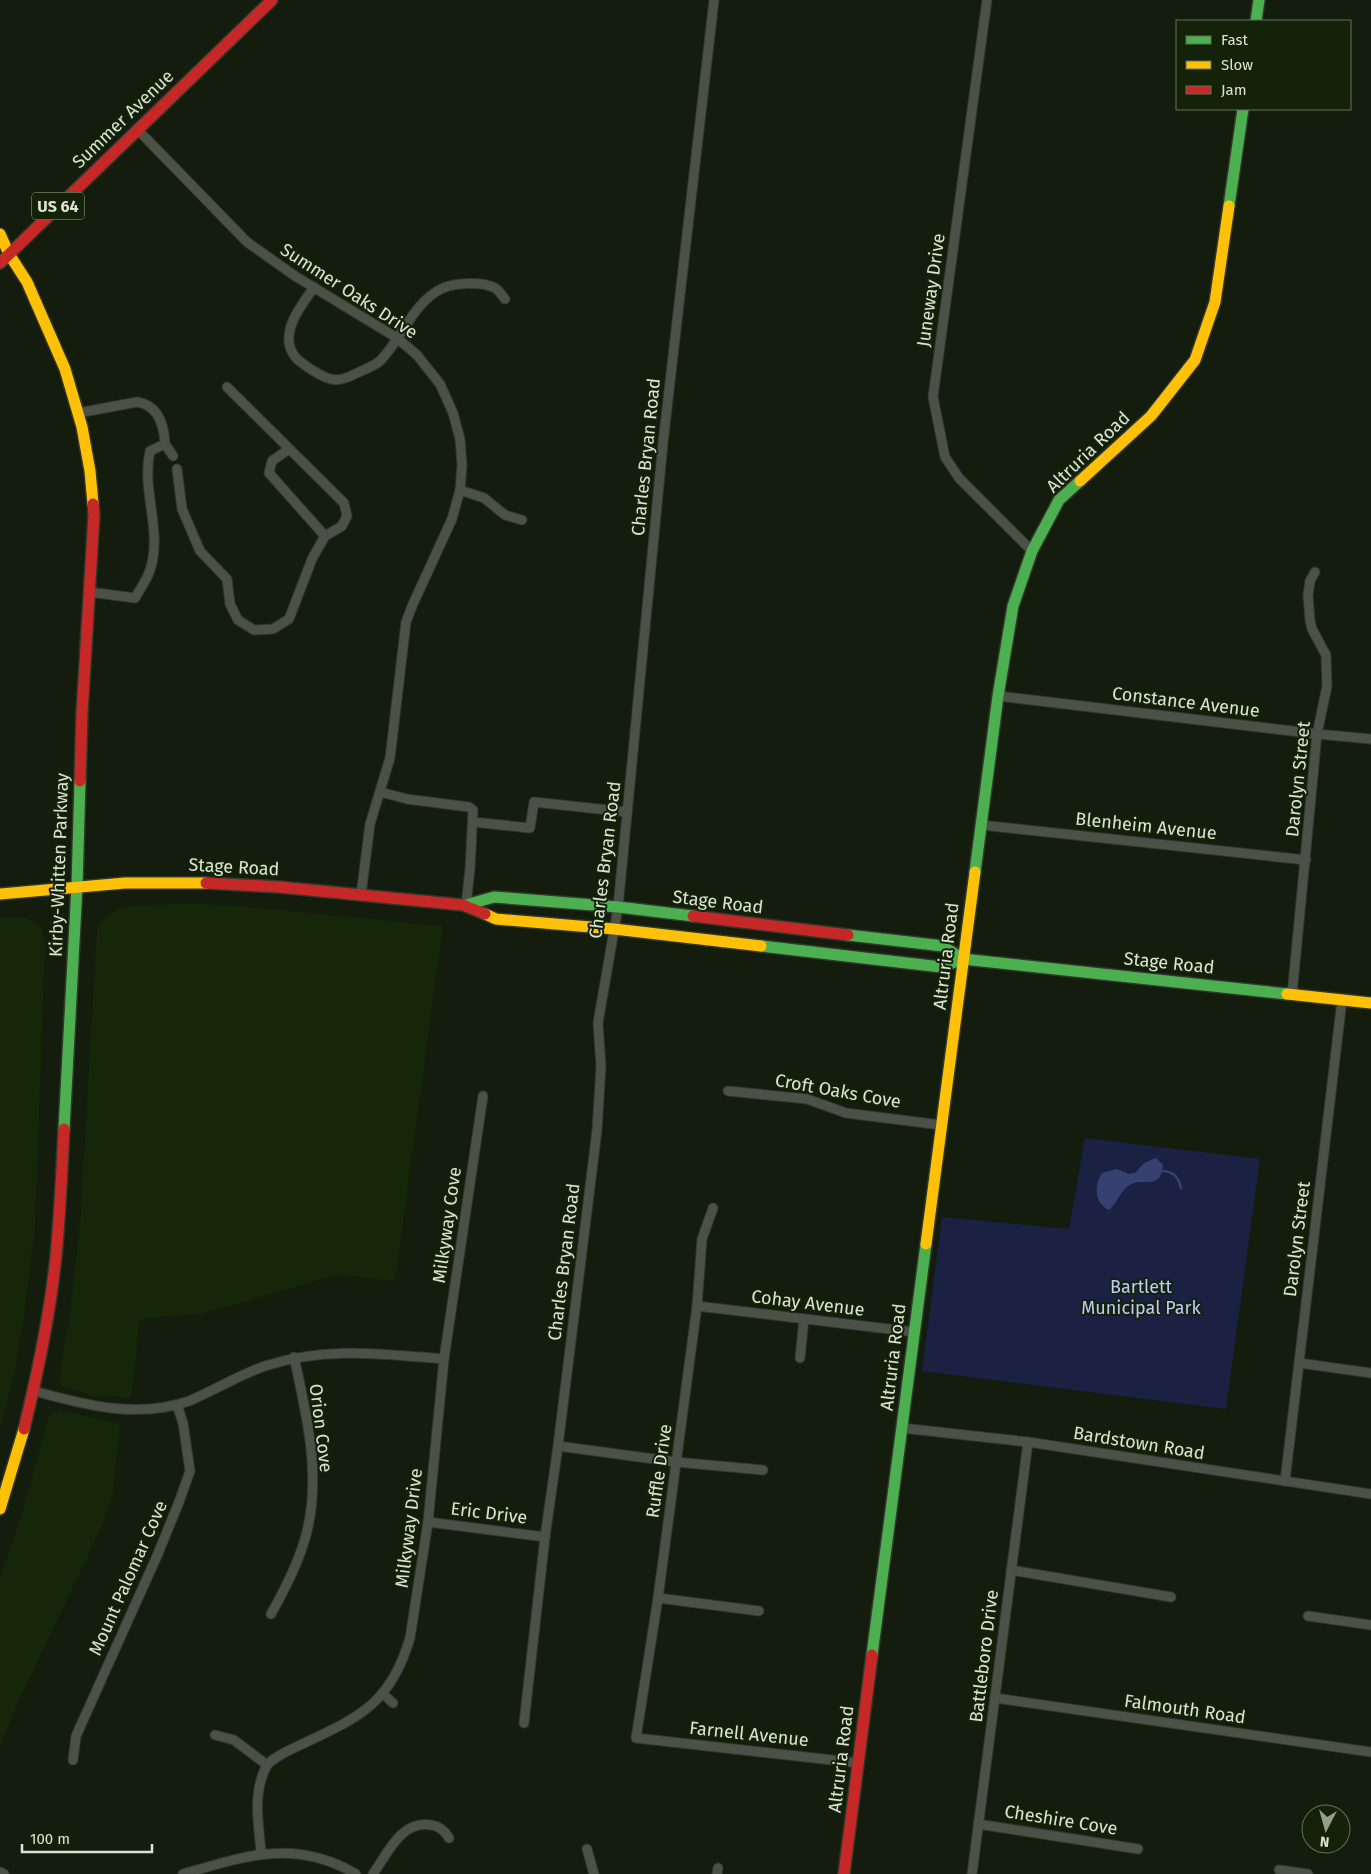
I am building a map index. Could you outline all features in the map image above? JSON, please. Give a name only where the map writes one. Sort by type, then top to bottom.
[{"type":"main road","name":"Summer Avenue","points":[[0,263],[272,0]]},
{"type":"main road","points":[[1256,20],[1259,0]]},
{"type":"main road","name":"Altruria Road","points":[[844,1874],[962,959],[998,696],[1013,606],[1032,550],[1059,500],[1152,416],[1195,360],[1215,302],[1243,110]]},
{"type":"main road","name":"Kirby-Whitten Parkway","points":[[0,234],[9,254],[27,282],[65,369],[78,413],[90,472],[94,516],[82,713],[77,886],[60,1220],[53,1282],[34,1391],[0,1509]]},
{"type":"main road","name":"Stage Road","points":[[0,894],[125,883],[187,882],[271,886],[466,905],[496,919],[614,929],[941,966],[962,959],[1371,1003]]},
{"type":"main road","name":"Stage Road","points":[[466,905],[494,897],[618,907],[943,946],[962,959]]},
{"type":"main road","points":[[780,948],[782,927]]},
{"type":"street","name":"Charles Bryan Road","points":[[524,1723],[545,1536],[597,1130],[601,1066],[598,1023],[618,907],[662,457],[714,0]]},
{"type":"street","name":"Juneway Drive","points":[[987,0],[933,397],[945,456],[958,478],[1032,550]]},
{"type":"street","name":"Summer Oaks Drive","points":[[137,130],[247,242],[281,267],[397,338],[417,355],[431,371],[447,398],[460,439],[462,465],[460,490],[452,519],[412,604],[406,622],[402,641],[393,742],[387,771],[368,834],[361,895]]},
{"type":"street","points":[[314,287],[292,323],[289,342],[293,355],[297,360],[322,376],[334,380],[346,378],[376,363],[427,299],[444,288],[454,284],[494,287],[505,299]]},
{"type":"street","points":[[177,469],[182,509],[200,551],[226,580],[230,604],[238,620],[254,630],[273,629],[289,619],[312,559],[326,536],[342,526],[347,516],[344,503],[228,386]]},
{"type":"street","points":[[78,413],[136,402],[146,403],[154,410],[164,427],[165,444],[173,456]]},
{"type":"street","points":[[88,592],[136,598],[150,570],[155,542],[146,466],[150,451],[165,444]]},
{"type":"street","points":[[289,449],[272,461],[269,473],[326,536]]},
{"type":"street","points":[[460,490],[484,498],[506,515],[522,520]]},
{"type":"street","name":"Darolyn Street","points":[[1292,995],[1318,734],[1327,686],[1326,656],[1312,629],[1310,621],[1308,595],[1310,581],[1314,572]]},
{"type":"street","name":"Constance Avenue","points":[[998,696],[1371,739]]},
{"type":"street","points":[[380,792],[406,799],[469,807],[473,810],[466,905]]},
{"type":"street","points":[[473,822],[530,828],[534,802],[627,812]]},
{"type":"street","name":"Blenheim Avenue","points":[[981,825],[1306,860]]},
{"type":"street","name":"Darolyn Street","points":[[1285,1481],[1342,1000]]},
{"type":"street","name":"Croft Oaks Cove","points":[[728,1091],[807,1099],[846,1112],[941,1125]]},
{"type":"street","name":"Milkyway Cove","points":[[444,1359],[483,1096]]},
{"type":"street","name":"Ruffle Drive","points":[[636,1738],[658,1598],[697,1306],[702,1239],[713,1208]]},
{"type":"street","name":"Cohay Avenue","points":[[697,1306],[914,1332]]},
{"type":"street","points":[[800,1358],[804,1319]]},
{"type":"street","points":[[34,1391],[105,1408],[138,1410],[177,1405],[201,1396],[264,1366],[294,1357],[319,1353],[378,1353],[444,1359]]},
{"type":"street","name":"Orion Cove","points":[[271,1614],[288,1584],[304,1540],[311,1502],[312,1458],[306,1408],[294,1357]]},
{"type":"street","name":"Milkyway Drive","points":[[267,1765],[289,1750],[344,1724],[364,1710],[383,1694],[400,1666],[410,1638],[428,1522],[444,1359]]},
{"type":"street","points":[[1299,1363],[1371,1373]]},
{"type":"street","name":"Mount Palomar Cove","points":[[73,1760],[76,1736],[157,1556],[180,1502],[190,1471],[183,1423],[177,1405]]},
{"type":"street","name":"Bardstown Road","points":[[902,1428],[1028,1442],[1371,1494]]},
{"type":"street","name":"Battleboro Drive","points":[[972,1874],[1028,1442]]},
{"type":"street","points":[[558,1446],[676,1462],[763,1470]]},
{"type":"street","name":"Eric Drive","points":[[428,1522],[545,1536]]},
{"type":"street","points":[[1011,1570],[1171,1597]]},
{"type":"street","points":[[658,1598],[760,1611]]},
{"type":"street","points":[[1308,1616],[1371,1625]]},
{"type":"street","points":[[383,1694],[393,1703]]},
{"type":"street","name":"Falmouth Road","points":[[995,1698],[1371,1752]]},
{"type":"street","points":[[215,1735],[234,1740],[267,1765],[257,1797],[261,1853]]},
{"type":"street","name":"Farnell Avenue","points":[[636,1738],[858,1763]]},
{"type":"street","points":[[374,1874],[399,1838],[410,1827],[417,1824],[435,1826],[444,1830],[450,1838]]},
{"type":"street","name":"Cheshire Cove","points":[[978,1824],[1138,1848]]},
{"type":"street","points":[[587,1849],[594,1874]]},
{"type":"street","points":[[183,1874],[234,1859],[276,1852],[312,1857],[356,1874]]},
{"type":"street","points":[[1279,1870],[1308,1874]]},
{"type":"street","points":[[0,1872],[4,1874]]},
{"type":"shaded area","points":[[194,904],[240,906],[443,926],[395,1281],[336,1275],[205,1313],[140,1319],[131,1398],[90,1395],[62,1386],[59,1379],[70,1312],[80,1224],[97,929],[106,916],[121,908],[143,905]]},
{"type":"shaded area","points":[[0,918],[27,918],[41,926],[45,944],[35,1228],[14,1375],[0,1430]]},
{"type":"shaded area","points":[[1156,1158],[1163,1165],[1158,1179],[1150,1182],[1133,1183],[1128,1186],[1109,1210],[1100,1203],[1097,1188],[1102,1173],[1117,1169],[1129,1174],[1135,1173],[1144,1163]]},
{"type":"shaded area","points":[[60,1410],[120,1424],[113,1493],[104,1522],[20,1698],[0,1745],[0,1578],[22,1513],[49,1416]]},
{"type":"green space","name":"Bartlett Municipal Park","points":[[1085,1138],[1260,1159],[1226,1409],[922,1371],[942,1217],[1069,1229]]},
{"type":"waterway","points":[[1162,1171],[1169,1172],[1175,1176],[1181,1188]]},
{"type":"traffic: fast","points":[[1256,20],[1259,0]]},
{"type":"traffic: fast","points":[[1229,206],[1243,110]]},
{"type":"traffic: fast","points":[[975,872],[998,696],[1013,606],[1032,551],[1059,500],[1080,481]]},
{"type":"traffic: fast","points":[[64,1129],[77,886],[80,781]]},
{"type":"traffic: fast","points":[[466,905],[494,897],[618,907],[693,916]]},
{"type":"traffic: fast","points":[[848,935],[943,946],[963,959],[1287,994]]},
{"type":"traffic: fast","points":[[761,946],[941,967],[963,959]]},
{"type":"traffic: fast","points":[[872,1655],[926,1244]]},
{"type":"traffic: slow","points":[[1080,481],[1151,416],[1195,360],[1215,302],[1229,206]]},
{"type":"traffic: slow","points":[[0,234],[9,254],[27,282],[65,369],[82,427],[90,471],[93,504]]},
{"type":"traffic: slow","points":[[926,1244],[975,872]]},
{"type":"traffic: slow","points":[[0,894],[125,883],[206,883]]},
{"type":"traffic: slow","points":[[485,914],[496,919],[614,929],[761,946]]},
{"type":"traffic: slow","points":[[1287,994],[1371,1003]]},
{"type":"traffic: slow","points":[[0,1509],[24,1429]]},
{"type":"traffic: jam","points":[[0,263],[272,0]]},
{"type":"traffic: jam","points":[[80,781],[82,713],[94,515],[93,504]]},
{"type":"traffic: jam","points":[[206,883],[279,887],[463,905],[485,914]]},
{"type":"traffic: jam","points":[[693,916],[848,935]]},
{"type":"traffic: jam","points":[[24,1429],[43,1343],[56,1256],[64,1129]]},
{"type":"traffic: jam","points":[[844,1874],[872,1655]]}]
